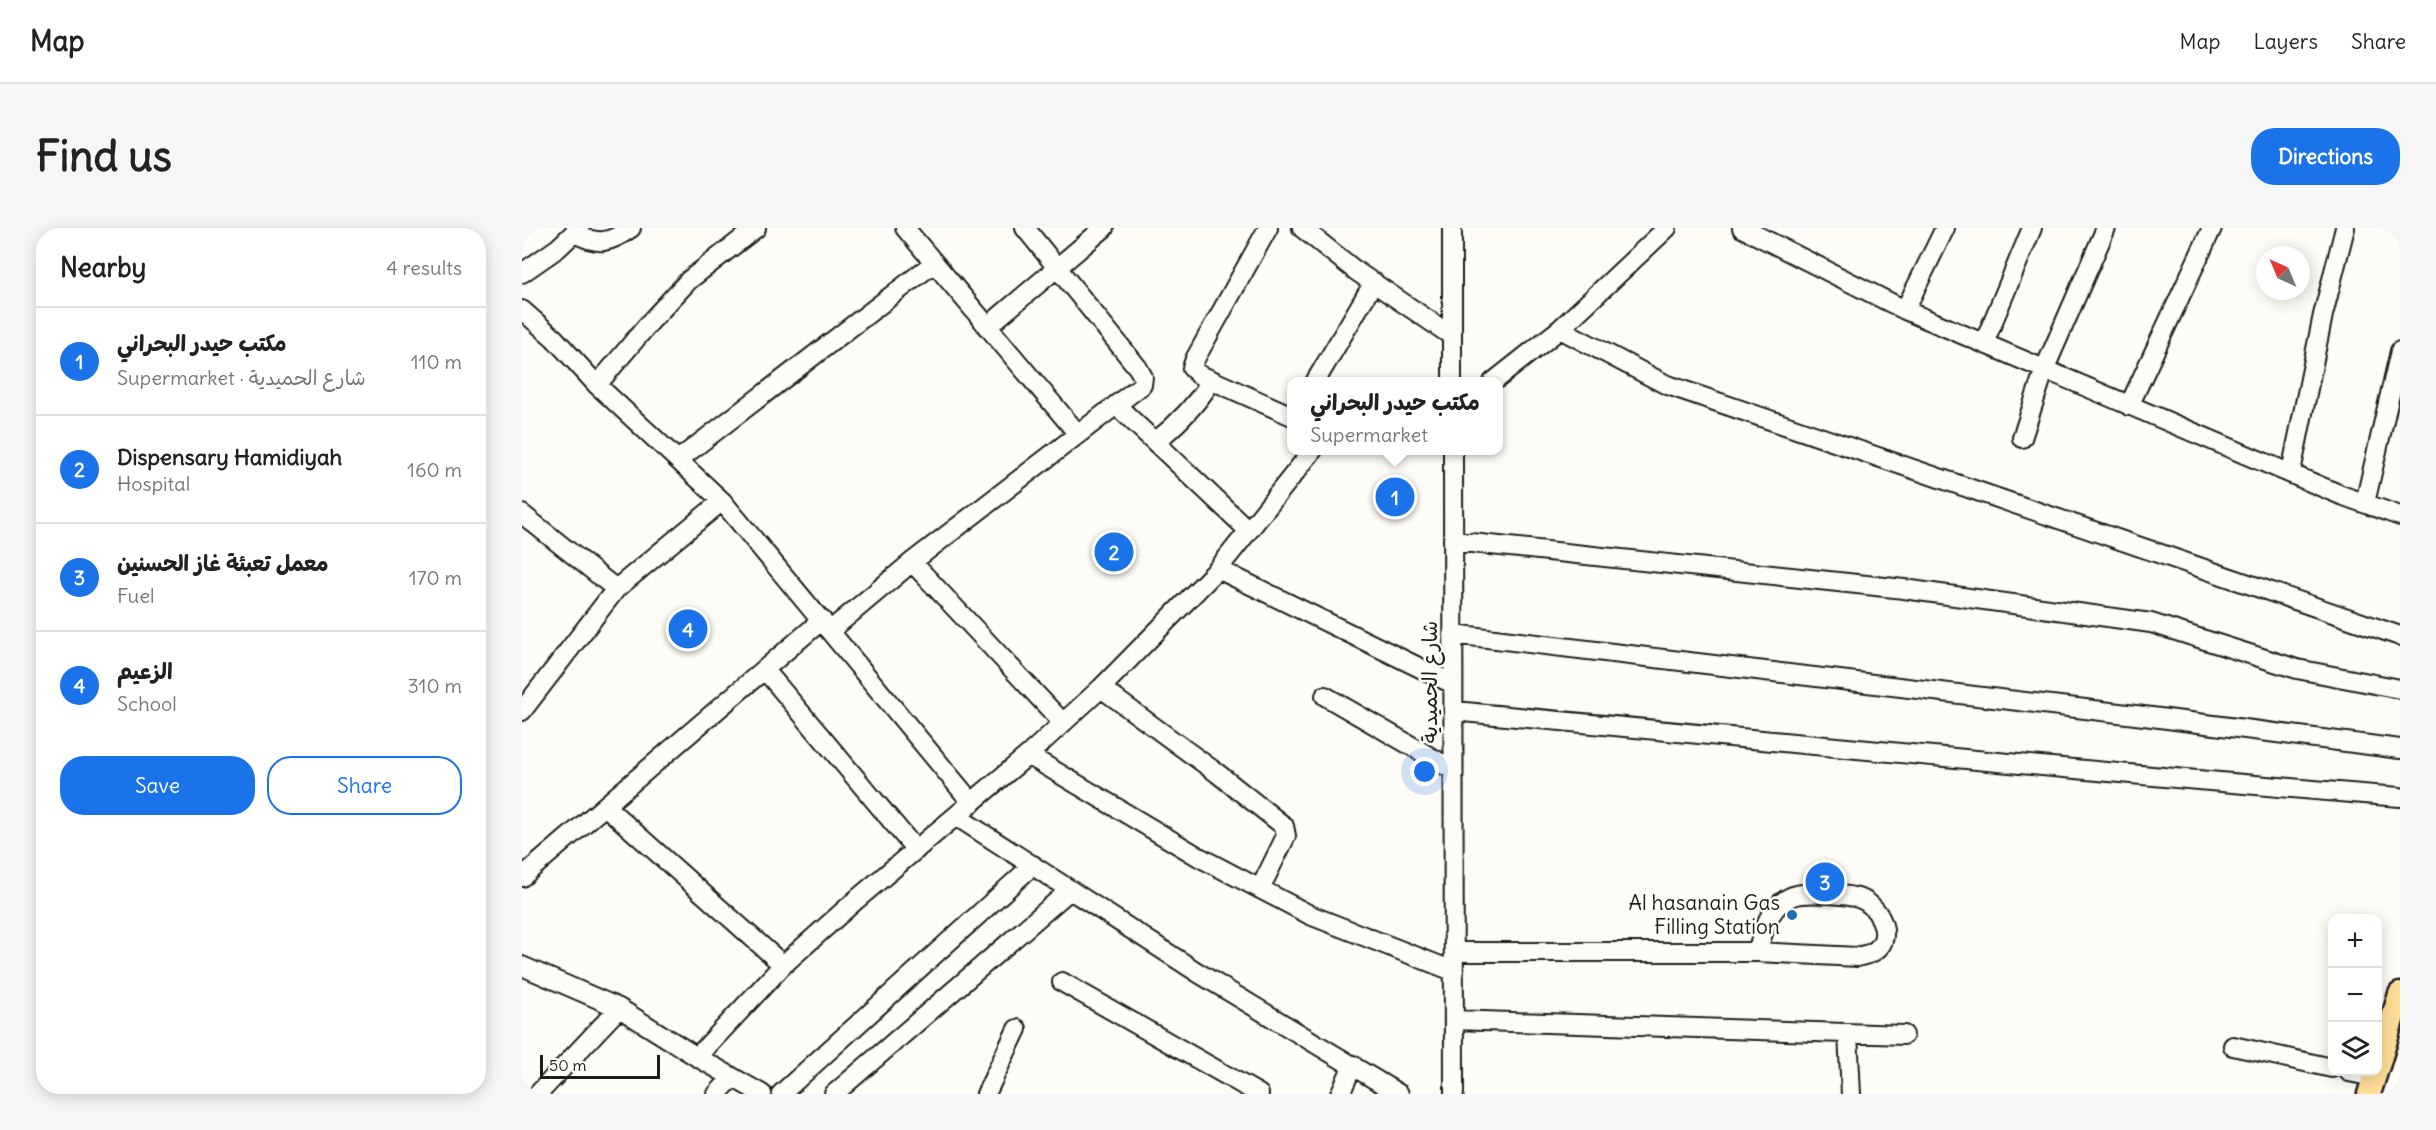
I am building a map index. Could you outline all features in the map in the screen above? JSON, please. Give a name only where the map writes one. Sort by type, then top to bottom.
[{"type":"main road","points":[[2374,1077],[2400,994]]},
{"type":"street","points":[[522,273],[558,248],[577,230],[590,241],[603,242],[631,228]]},
{"type":"street","points":[[597,385],[689,280],[756,228]]},
{"type":"street","points":[[905,228],[1078,434]]},
{"type":"street","points":[[522,877],[765,669],[912,562],[1142,385],[1143,377],[1138,368],[1025,228]]},
{"type":"street","points":[[987,327],[1104,228]]},
{"type":"street","points":[[1268,228],[1192,368],[1198,374],[1287,414]]},
{"type":"street","points":[[1302,228],[1356,271],[1452,336]]},
{"type":"street","points":[[1452,228],[1452,377]]},
{"type":"street","points":[[1497,377],[1560,329],[1666,228]]},
{"type":"street","points":[[1742,228],[1905,310],[2045,368],[2129,406],[2400,516]]},
{"type":"street","points":[[1905,310],[1946,228]]},
{"type":"street","points":[[1984,343],[2032,228]]},
{"type":"street","points":[[2022,438],[2045,368],[2106,228]]},
{"type":"street","points":[[2129,406],[2212,228]]},
{"type":"street","points":[[2291,472],[2323,315],[2345,228]]},
{"type":"street","points":[[678,460],[934,263]]},
{"type":"street","points":[[1317,377],[1374,282]]},
{"type":"street","points":[[522,310],[554,338],[597,385],[722,501],[972,802]]},
{"type":"street","points":[[1560,329],[1665,384],[2400,636]]},
{"type":"street","points":[[2365,503],[2400,351]]},
{"type":"street","points":[[1155,442],[1187,414],[1212,380]]},
{"type":"street","points":[[1116,405],[1248,530]]},
{"type":"street","points":[[697,1057],[783,965],[1028,755],[1101,688],[1218,569],[1309,455]]},
{"type":"street","name":"شارع الحميدية","points":[[1453,455],[1454,1094]]},
{"type":"street","points":[[522,709],[616,589],[722,501]]},
{"type":"street","points":[[522,514],[616,589]]},
{"type":"street","points":[[1453,541],[1904,589],[2151,624],[2297,669],[2400,689]]},
{"type":"street","points":[[912,562],[1063,723]]},
{"type":"street","points":[[1218,569],[1453,684]]},
{"type":"street","points":[[1453,633],[2400,749]]},
{"type":"street","points":[[765,669],[916,850]]},
{"type":"street","points":[[1101,688],[1217,773],[1284,826],[1286,836],[1260,889]]},
{"type":"street","points":[[1325,696],[1453,770]]},
{"type":"street","points":[[1453,711],[2156,778],[2400,797]]},
{"type":"street","points":[[1028,755],[1199,857],[1310,915],[1454,971]]},
{"type":"street","points":[[605,806],[783,965]]},
{"type":"street","points":[[956,816],[1197,972],[1399,1094]]},
{"type":"street","points":[[781,1094],[1033,865]]},
{"type":"street","points":[[834,1094],[1070,890]]},
{"type":"street","points":[[1454,952],[1757,952],[1858,957],[1873,953],[1880,945],[1885,933],[1881,915],[1856,897],[1806,894],[1793,896],[1780,904],[1769,918],[1757,952]]},
{"type":"street","points":[[522,966],[619,1008],[762,1094]]},
{"type":"street","points":[[1062,981],[1259,1094]]},
{"type":"street","points":[[538,1094],[619,1008]]},
{"type":"street","points":[[1454,1020],[1904,1035]]},
{"type":"street","points":[[986,1094],[1017,1029]]},
{"type":"street","points":[[1848,1033],[1851,1094]]},
{"type":"street","points":[[2233,1046],[2328,1067]]},
{"type":"street","points":[[1340,1094],[1353,1065]]},
{"type":"street","points":[[717,1094],[732,1078]]},
{"type":"place","name":"مكتب حيدر البحراني","points":[[1395,497]]},
{"type":"place","name":"Dispensary Hamidiyah","points":[[1114,552]]},
{"type":"place","name":"الزعيم","points":[[688,629]]},
{"type":"place","name":"معمل تعبئة غاز الحسنين","points":[[1825,882]]},
{"type":"place","name":"Al hasanain Gas Filling Station","points":[[1792,915]]}]
